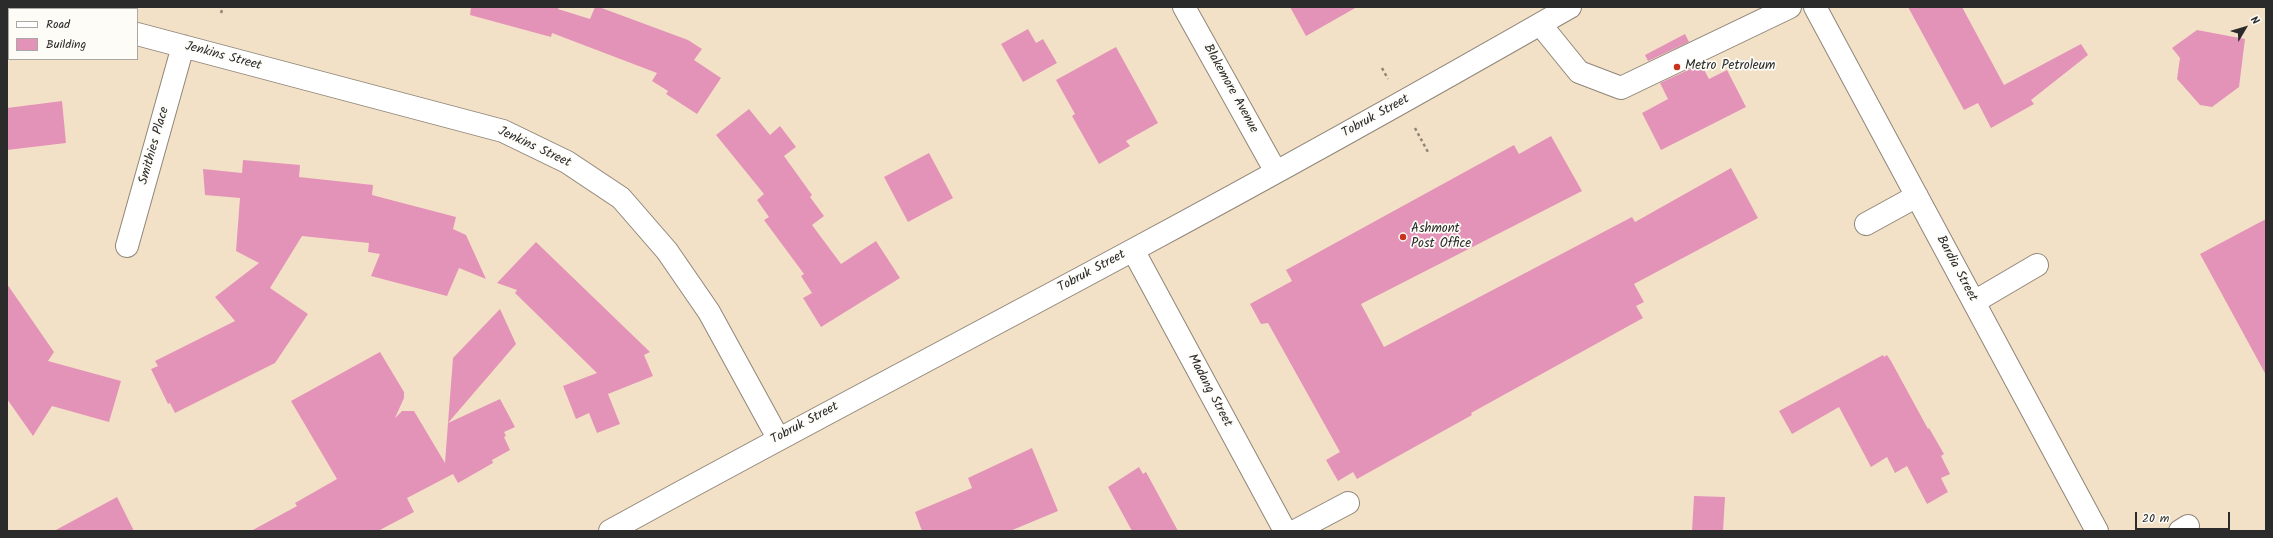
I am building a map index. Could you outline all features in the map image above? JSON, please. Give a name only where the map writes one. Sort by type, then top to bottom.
[{"type":"street","name":"Blakemore Avenue","points":[[1184,7],[1276,172]]},
{"type":"street","name":"Tobruk Street","points":[[610,531],[778,438],[1133,250],[1276,172],[1402,103],[1570,7]]},
{"type":"street","points":[[1540,24],[1579,72],[1621,88],[1790,7]]},
{"type":"street","name":"Bardia Street","points":[[1815,7],[2097,531]]},
{"type":"street","name":"Jenkins Street","points":[[138,34],[503,131],[567,162],[621,198],[667,251],[709,312],[778,438]]},
{"type":"street","name":"Smithies Place","points":[[127,246],[183,46]]},
{"type":"street","points":[[1866,224],[1916,196]]},
{"type":"street","name":"Madang Street","points":[[1133,250],[1285,531]]},
{"type":"street","points":[[1974,302],[2037,265]]},
{"type":"street","points":[[1295,531],[1348,503]]},
{"type":"path","points":[[221,13],[223,7]]},
{"type":"building","points":[[471,7],[559,7],[558,9],[590,19],[595,7],[599,7],[688,40],[702,49],[694,60],[721,78],[697,114],[666,94],[668,91],[652,81],[657,73],[552,33],[551,37],[470,15]]},
{"type":"building","points":[[1290,7],[1357,7],[1306,36]]},
{"type":"building","points":[[1908,7],[1962,7],[2004,85],[2081,44],[2088,55],[2031,100],[2034,104],[1991,128],[1978,103],[1964,110]]},
{"type":"building","points":[[1028,29],[1036,43],[1043,39],[1057,63],[1023,82],[1001,44]]},
{"type":"building","points":[[2197,30],[2245,39],[2239,87],[2212,107],[2200,105],[2177,79],[2180,58],[2172,48]]},
{"type":"building","points":[[1685,34],[1689,42],[1648,61],[1645,55]]},
{"type":"building","points":[[1116,47],[1158,123],[1126,141],[1130,146],[1099,164],[1072,116],[1075,114],[1056,80]]},
{"type":"building","points":[[1701,64],[1709,79],[1727,70],[1746,107],[1661,150],[1642,113],[1668,99],[1660,83]]},
{"type":"building","points":[[62,101],[66,143],[7,150],[7,108]]},
{"type":"building","points":[[749,109],[770,135],[780,126],[796,147],[784,156],[812,195],[810,197],[824,216],[812,225],[841,264],[876,241],[900,278],[821,327],[803,298],[812,293],[801,276],[804,274],[764,220],[769,217],[757,200],[764,194],[716,135]]},
{"type":"building","points":[[1551,136],[1582,191],[1361,304],[1384,347],[1632,217],[1635,222],[1731,168],[1758,218],[1634,284],[1644,302],[1636,306],[1643,318],[1471,413],[1472,415],[1357,479],[1353,472],[1338,481],[1326,460],[1340,452],[1268,323],[1261,324],[1250,304],[1292,281],[1286,270],[1514,145],[1519,154]]},
{"type":"building","points":[[929,153],[953,198],[908,222],[884,177]]},
{"type":"building","points":[[243,160],[300,165],[299,177],[373,185],[372,195],[456,217],[453,229],[466,235],[486,279],[459,268],[447,296],[371,276],[380,254],[368,252],[369,243],[302,236],[270,288],[308,314],[275,363],[175,413],[170,403],[168,404],[151,369],[158,366],[155,361],[235,321],[215,297],[259,263],[236,251],[240,198],[205,195],[203,169],[242,173]]},
{"type":"building","points":[[2266,219],[2266,375],[2200,254]]},
{"type":"building","points":[[536,242],[650,352],[644,355],[653,376],[608,394],[620,424],[597,433],[589,413],[576,419],[563,386],[597,373],[515,293],[517,290],[497,283]]},
{"type":"building","points":[[7,284],[54,352],[48,361],[121,381],[109,422],[52,406],[33,436],[7,399]]},
{"type":"building","points":[[500,309],[516,344],[448,423],[453,358]]},
{"type":"building","points":[[380,352],[404,392],[404,398],[395,418],[402,411],[414,411],[445,463],[448,423],[500,399],[515,427],[504,432],[506,436],[504,437],[510,450],[492,460],[493,463],[458,483],[453,474],[407,498],[414,512],[378,531],[251,531],[297,506],[295,503],[337,479],[291,401]]},
{"type":"building","points":[[1883,355],[1884,357],[1887,355],[1891,361],[1928,429],[1929,428],[1944,454],[1941,456],[1950,474],[1941,478],[1948,492],[1927,504],[1907,466],[1895,473],[1887,457],[1871,467],[1839,407],[1792,434],[1779,411]]},
{"type":"building","points":[[1032,448],[1058,511],[1010,531],[922,531],[915,512],[972,488],[968,478]]},
{"type":"building","points":[[1139,467],[1143,474],[1146,472],[1178,531],[1132,531],[1108,487]]},
{"type":"building","points":[[1694,496],[1725,497],[1723,531],[1692,531]]},
{"type":"building","points":[[117,497],[134,531],[54,531]]},
{"type":"place","name":"Metro Petroleum","points":[[1677,67]]},
{"type":"place","name":"Ashmont Post Office","points":[[1403,237]]}]
